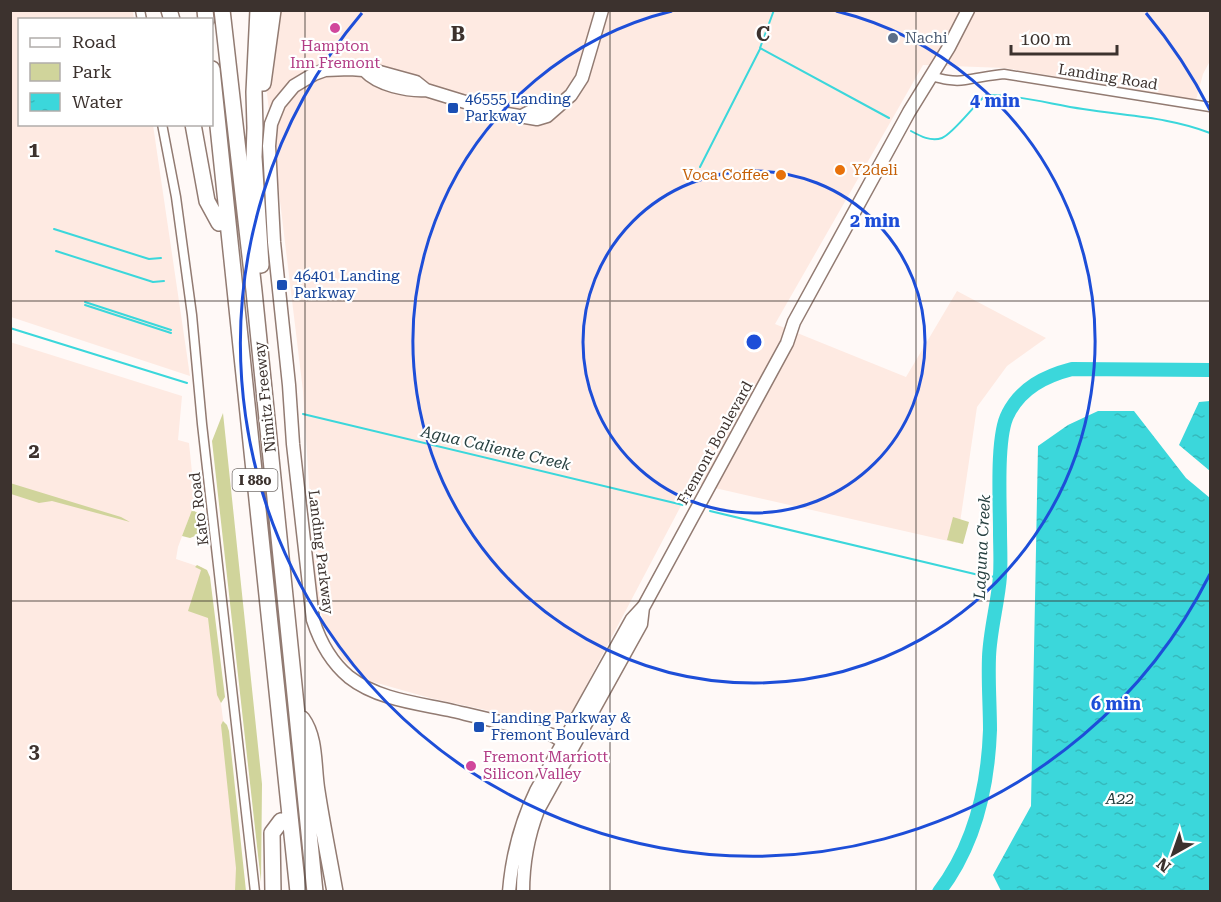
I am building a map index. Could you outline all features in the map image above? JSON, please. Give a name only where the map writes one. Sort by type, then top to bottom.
[{"type":"highway","name":"Nimitz Freeway","points":[[222,10],[254,291],[315,891]]},
{"type":"highway","points":[[254,291],[261,269],[254,157],[258,10]]},
{"type":"highway","points":[[255,128],[273,10]]},
{"type":"highway","name":"I 880","points":[[213,79],[298,891]]},
{"type":"highway","points":[[193,126],[207,201],[219,223]]},
{"type":"highway","name":"Nimitz Freeway","points":[[209,126],[289,891]]},
{"type":"highway","points":[[297,711],[307,726],[313,753],[335,891]]},
{"type":"highway","points":[[273,891],[272,833],[281,821]]},
{"type":"street","name":"Landing Parkway","points":[[569,745],[552,735],[396,699],[362,686],[331,658],[320,639],[313,620],[293,444],[274,242],[269,134],[279,104],[294,86],[314,74],[336,69],[376,71],[416,82],[426,90],[501,113],[522,116],[545,107],[552,110],[565,102],[582,78],[602,10]]},
{"type":"street","name":"Fremont Boulevard","points":[[523,889],[523,875],[533,823],[632,619],[644,606],[787,343],[794,322],[965,13]]},
{"type":"street","name":"Landing Road","points":[[931,76],[952,81],[1004,74],[1210,107]]},
{"type":"street","name":"Kato Road","points":[[162,126],[181,226],[193,324],[202,424],[255,891]]},
{"type":"street","name":"Fremont Boulevard","points":[[509,891],[512,860],[529,806],[569,745]]},
{"type":"street","points":[[512,860],[517,865],[519,882],[523,889]]},
{"type":"shaded area","points":[[11,10],[133,11],[134,18],[18,18],[18,126],[153,126],[190,376],[11,317]]},
{"type":"shaded area","points":[[257,11],[1210,11],[1210,61],[1203,74],[1196,100],[1005,68],[923,65],[775,324],[906,377],[957,291],[1046,338],[1007,366],[977,407],[957,543],[693,483],[568,720],[555,725],[430,698],[370,681],[343,659],[323,620],[316,593],[303,391]]},
{"type":"shaded area","points":[[10,342],[182,396],[178,440],[189,443],[195,502],[178,547],[176,559],[203,568],[245,885],[241,891],[11,891]]},
{"type":"green space","points":[[223,413],[262,784],[261,882],[212,441]]},
{"type":"green space","points":[[10,483],[121,517],[130,522],[52,501],[39,503],[11,494]]},
{"type":"green space","points":[[192,510],[202,515],[204,521],[200,534],[190,538],[182,536]]},
{"type":"green space","points":[[953,517],[969,522],[963,544],[947,540]]},
{"type":"green space","points":[[197,565],[207,570],[210,577],[225,697],[221,703],[217,695],[208,618],[188,611],[201,570],[195,567]]},
{"type":"green space","points":[[223,721],[229,731],[246,891],[235,891],[236,868],[221,725]]},
{"type":"water","points":[[1210,401],[1210,471],[1179,445],[1199,402]]},
{"type":"water","name":"A22","points":[[1098,411],[1134,411],[1186,478],[1210,498],[1210,891],[1001,891],[993,875],[1031,806],[1038,446],[1068,425]]},
{"type":"waterway","points":[[774,10],[760,48],[889,118]]},
{"type":"waterway","points":[[700,167],[760,49]]},
{"type":"waterway","points":[[911,131],[930,139],[942,138],[952,131],[986,95],[998,95],[1163,120],[1210,133]]},
{"type":"waterway","points":[[54,229],[149,259],[161,258]]},
{"type":"waterway","points":[[56,251],[153,282],[164,281]]},
{"type":"waterway","points":[[85,302],[171,330]]},
{"type":"waterway","points":[[85,305],[171,333]]},
{"type":"waterway","name":"Agua Caliente Creek","points":[[10,328],[187,383]]},
{"type":"waterway","name":"Laguna Creek","points":[[939,892],[970,836],[986,773],[990,730],[990,647],[1000,570],[1000,453],[1004,424],[1008,414],[1020,397],[1035,384],[1052,375],[1072,369],[1210,370]]},
{"type":"waterway","name":"Agua Caliente Creek","points":[[303,414],[683,505]]},
{"type":"waterway","name":"Agua Caliente Creek","points":[[710,511],[983,576],[1000,577]]},
{"type":"place","name":"Hampton Inn Fremont","points":[[335,28]]},
{"type":"place","name":"Nachi","points":[[893,38]]},
{"type":"place","name":"46555 Landing Parkway","points":[[453,108]]},
{"type":"place","name":"Y2deli","points":[[840,170]]},
{"type":"place","name":"Voca Coffee","points":[[781,175]]},
{"type":"place","name":"46401 Landing Parkway","points":[[282,285]]},
{"type":"place","name":"Landing Parkway & Fremont Boulevard","points":[[479,727]]},
{"type":"place","name":"Fremont Marriott Silicon Valley","points":[[471,766]]}]
